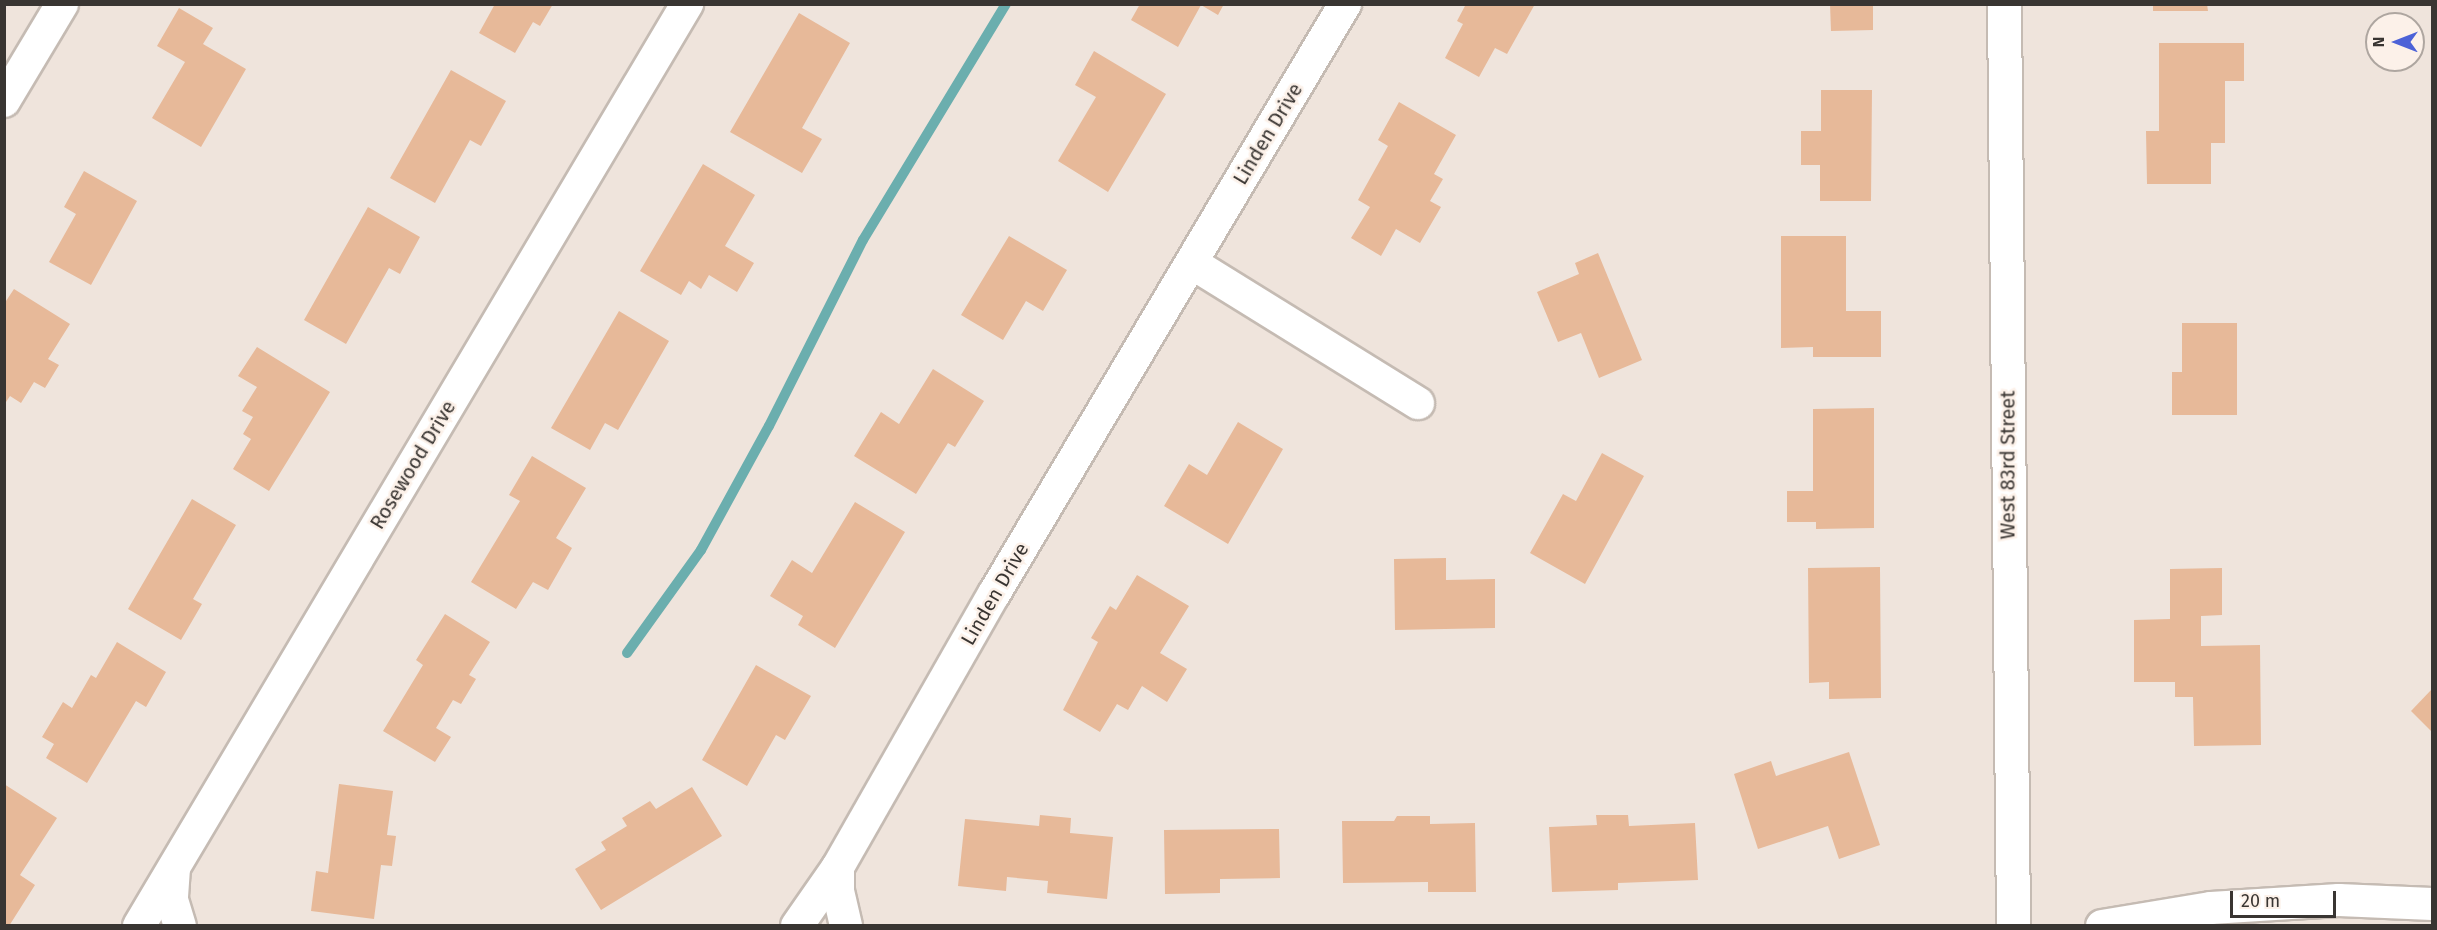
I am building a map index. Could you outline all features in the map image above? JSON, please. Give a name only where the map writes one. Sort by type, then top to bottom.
[{"type":"street","points":[[4,101],[62,4]]},
{"type":"street","name":"Rosewood Drive","points":[[139,926],[687,4]]},
{"type":"street","name":"Linden Drive","points":[[797,926],[838,867],[994,594],[1345,4]]},
{"type":"street","name":"West 83rd Street","points":[[2004,4],[2013,926]]},
{"type":"street","points":[[1192,263],[1418,403]]},
{"type":"street","points":[[838,867],[838,891],[846,926]]},
{"type":"street","points":[[174,868],[172,900],[180,926]]},
{"type":"street","points":[[2102,926],[2211,908],[2339,900],[2433,904]]},
{"type":"building","points":[[495,4],[553,4],[540,26],[533,22],[515,53],[479,33]]},
{"type":"building","points":[[1140,4],[1224,4],[1218,15],[1201,5],[1178,47],[1131,20]]},
{"type":"building","points":[[1466,4],[1535,4],[1507,54],[1495,48],[1479,77],[1445,58],[1463,24],[1457,21]]},
{"type":"building","points":[[1830,4],[1873,4],[1873,30],[1831,31]]},
{"type":"building","points":[[2153,4],[2207,4],[2208,11],[2153,11]]},
{"type":"building","points":[[179,8],[213,28],[203,44],[246,69],[201,147],[152,118],[185,62],[157,46]]},
{"type":"building","points":[[799,13],[850,43],[802,128],[822,139],[802,173],[730,132]]},
{"type":"building","points":[[2159,43],[2244,43],[2244,81],[2225,81],[2225,143],[2211,143],[2211,184],[2147,184],[2146,131],[2159,131]]},
{"type":"building","points":[[1094,51],[1166,94],[1108,192],[1058,161],[1096,97],[1075,85]]},
{"type":"building","points":[[451,70],[506,101],[481,146],[470,140],[435,203],[390,178]]},
{"type":"building","points":[[1821,90],[1872,90],[1871,201],[1820,201],[1820,165],[1801,165],[1801,131],[1821,131]]},
{"type":"building","points":[[1399,102],[1456,135],[1434,174],[1443,179],[1430,201],[1441,207],[1420,243],[1396,229],[1381,256],[1351,238],[1370,207],[1358,200],[1388,146],[1378,140]]},
{"type":"building","points":[[703,164],[755,195],[725,246],[754,263],[737,292],[709,275],[701,289],[689,281],[681,295],[640,271]]},
{"type":"building","points":[[84,171],[137,201],[91,285],[49,262],[76,214],[64,207]]},
{"type":"building","points":[[368,207],[420,237],[400,274],[389,268],[346,344],[304,320]]},
{"type":"building","points":[[1009,236],[1067,270],[1043,311],[1026,301],[1003,340],[961,315]]},
{"type":"building","points":[[1781,236],[1846,236],[1846,311],[1881,311],[1881,357],[1813,357],[1813,347],[1781,348]]},
{"type":"building","points":[[1598,253],[1642,360],[1599,378],[1581,333],[1558,342],[1537,292],[1579,274],[1575,263]]},
{"type":"building","points":[[14,289],[70,324],[48,359],[59,365],[45,388],[34,382],[21,403],[10,396],[4,405],[4,304]]},
{"type":"building","points":[[619,311],[669,341],[618,430],[605,423],[590,450],[551,428]]},
{"type":"building","points":[[2182,323],[2237,323],[2237,415],[2172,415],[2172,372],[2182,372]]},
{"type":"building","points":[[257,347],[330,392],[269,491],[233,469],[251,439],[243,434],[253,417],[242,411],[257,387],[238,376]]},
{"type":"building","points":[[933,369],[984,401],[955,447],[948,443],[916,494],[854,456],[881,412],[899,424]]},
{"type":"building","points":[[1874,408],[1874,528],[1816,529],[1816,522],[1787,522],[1787,491],[1813,491],[1813,409]]},
{"type":"building","points":[[1238,422],[1283,449],[1228,544],[1164,506],[1189,464],[1207,475]]},
{"type":"building","points":[[1602,453],[1644,476],[1585,584],[1530,553],[1563,494],[1576,501]]},
{"type":"building","points":[[532,456],[586,488],[556,538],[572,548],[548,590],[533,582],[516,609],[471,582],[520,501],[509,495]]},
{"type":"building","points":[[192,499],[236,525],[193,599],[202,604],[181,640],[128,609]]},
{"type":"building","points":[[855,502],[905,532],[835,648],[798,625],[803,616],[770,596],[792,560],[812,573]]},
{"type":"building","points":[[1446,558],[1446,580],[1495,579],[1495,628],[1395,630],[1394,559]]},
{"type":"building","points":[[1880,567],[1881,698],[1829,699],[1829,682],[1809,683],[1808,568]]},
{"type":"building","points":[[2222,568],[2222,615],[2201,616],[2201,646],[2260,645],[2261,745],[2194,746],[2193,697],[2175,697],[2175,682],[2134,682],[2134,620],[2170,619],[2170,569]]},
{"type":"building","points":[[1137,575],[1189,606],[1160,653],[1187,669],[1167,702],[1142,686],[1128,710],[1117,704],[1100,732],[1063,710],[1098,642],[1091,638],[1110,606],[1116,610]]},
{"type":"building","points":[[445,614],[490,642],[469,675],[476,679],[461,704],[453,700],[436,728],[451,737],[435,762],[383,731],[423,665],[416,660]]},
{"type":"building","points":[[117,642],[166,672],[146,707],[136,701],[87,783],[46,758],[54,744],[42,737],[63,702],[72,708],[91,675],[96,678]]},
{"type":"building","points":[[756,665],[811,696],[785,740],[776,735],[747,786],[702,760]]},
{"type":"building","points":[[2432,689],[2432,732],[2411,711]]},
{"type":"building","points":[[1849,752],[1880,845],[1839,859],[1828,826],[1758,849],[1734,774],[1771,761],[1776,776]]},
{"type":"building","points":[[4,784],[57,818],[20,875],[35,885],[9,926],[4,925]]},
{"type":"building","points":[[339,784],[393,791],[387,835],[396,836],[392,866],[381,865],[374,919],[311,911],[316,871],[328,873]]},
{"type":"building","points":[[692,787],[722,836],[601,910],[575,869],[606,850],[601,842],[627,826],[622,818],[650,801],[656,809]]},
{"type":"building","points":[[1040,815],[1071,818],[1070,833],[1113,837],[1107,899],[1047,893],[1048,881],[1007,877],[1006,891],[958,886],[965,819],[1039,826]]},
{"type":"building","points":[[1596,815],[1628,815],[1629,826],[1695,823],[1698,880],[1618,883],[1618,890],[1552,892],[1549,827],[1597,825]]},
{"type":"building","points":[[1397,816],[1430,816],[1430,824],[1475,823],[1476,892],[1428,892],[1428,882],[1343,883],[1342,821],[1394,821]]},
{"type":"building","points":[[1279,829],[1280,878],[1220,879],[1220,893],[1165,894],[1164,830]]},
{"type":"waterway","points":[[627,653],[701,550],[769,426],[863,240],[1006,4]]}]
